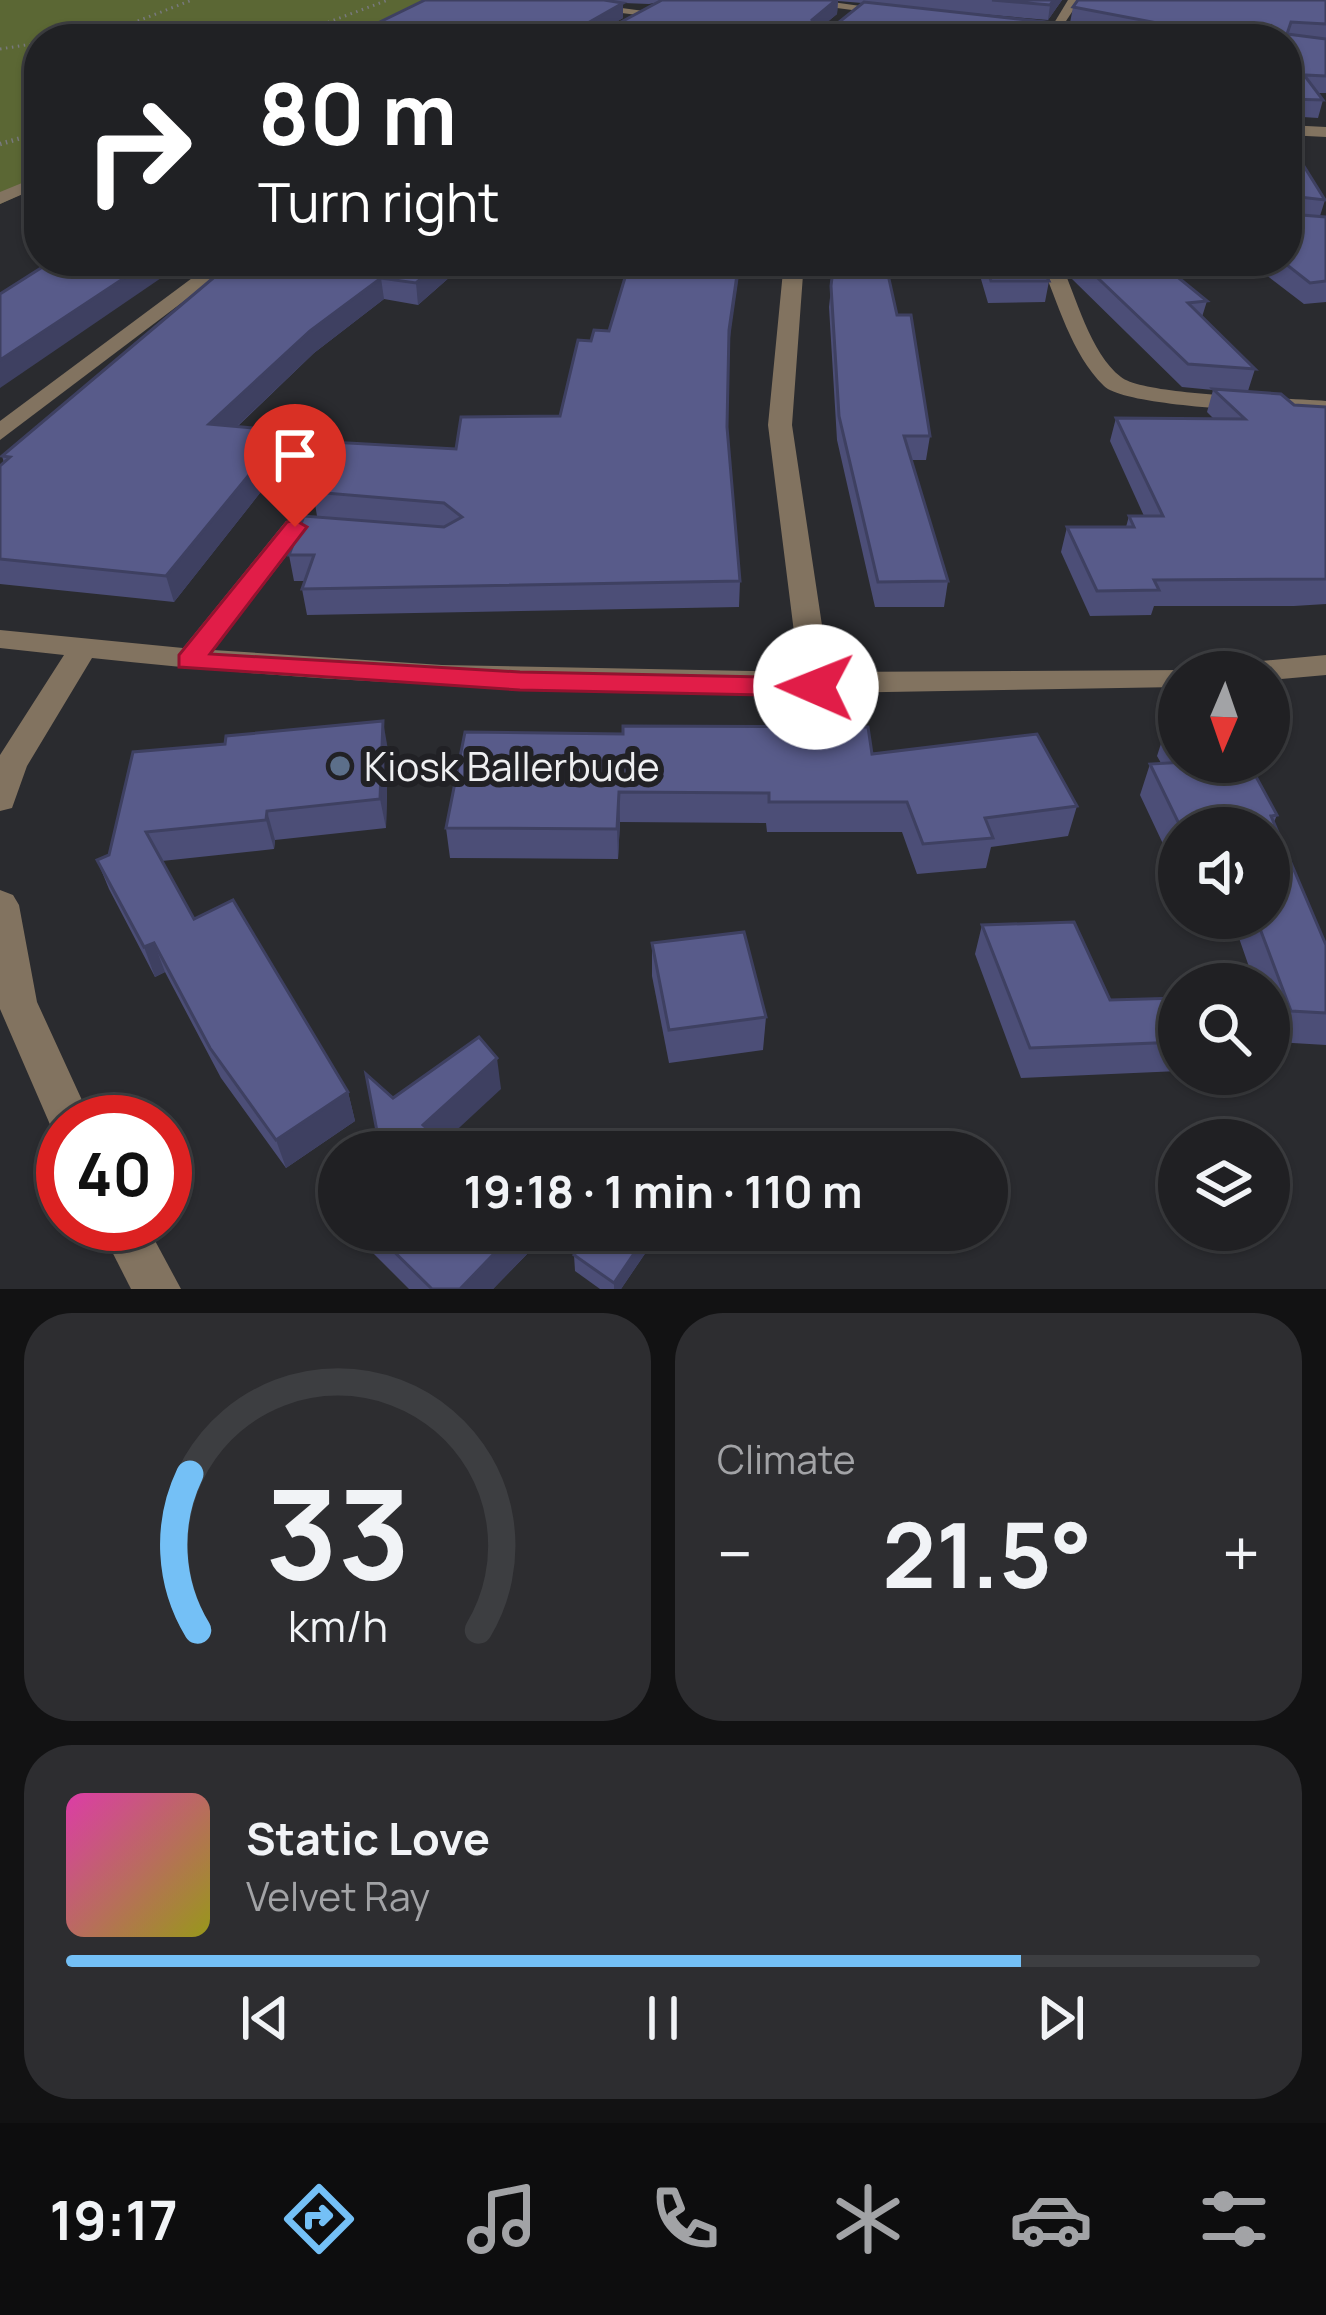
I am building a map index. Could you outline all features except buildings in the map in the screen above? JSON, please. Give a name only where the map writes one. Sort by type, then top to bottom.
[{"type":"street","points":[[526,0],[659,10],[630,24]]},
{"type":"street","points":[[783,0],[852,13],[923,15]]},
{"type":"street","points":[[0,433],[207,276]]},
{"type":"street","points":[[793,276],[780,425],[816,687]]},
{"type":"street","points":[[1057,276],[1094,359],[1116,386],[1174,397],[1326,408]]},
{"type":"street","points":[[189,661],[295,527],[360,533]]},
{"type":"street","points":[[0,639],[189,661],[520,681],[816,687],[1158,678]]},
{"type":"street","points":[[0,799],[10,766],[83,649]]},
{"type":"street","points":[[1290,668],[1326,665]]},
{"type":"street","points":[[0,905],[17,1002],[58,1095]]},
{"type":"street","points":[[136,1251],[157,1289]]},
{"type":"path","points":[[130,24],[191,0]]},
{"type":"path","points":[[323,24],[388,0]]},
{"type":"green space","points":[[0,0],[444,0],[392,24],[24,24],[24,193],[0,204]]},
{"type":"place","name":"Kiosk Ballerbude","points":[[340,766]]},
{"type":"route","points":[[295,527],[189,661],[520,681],[816,687]]}]
